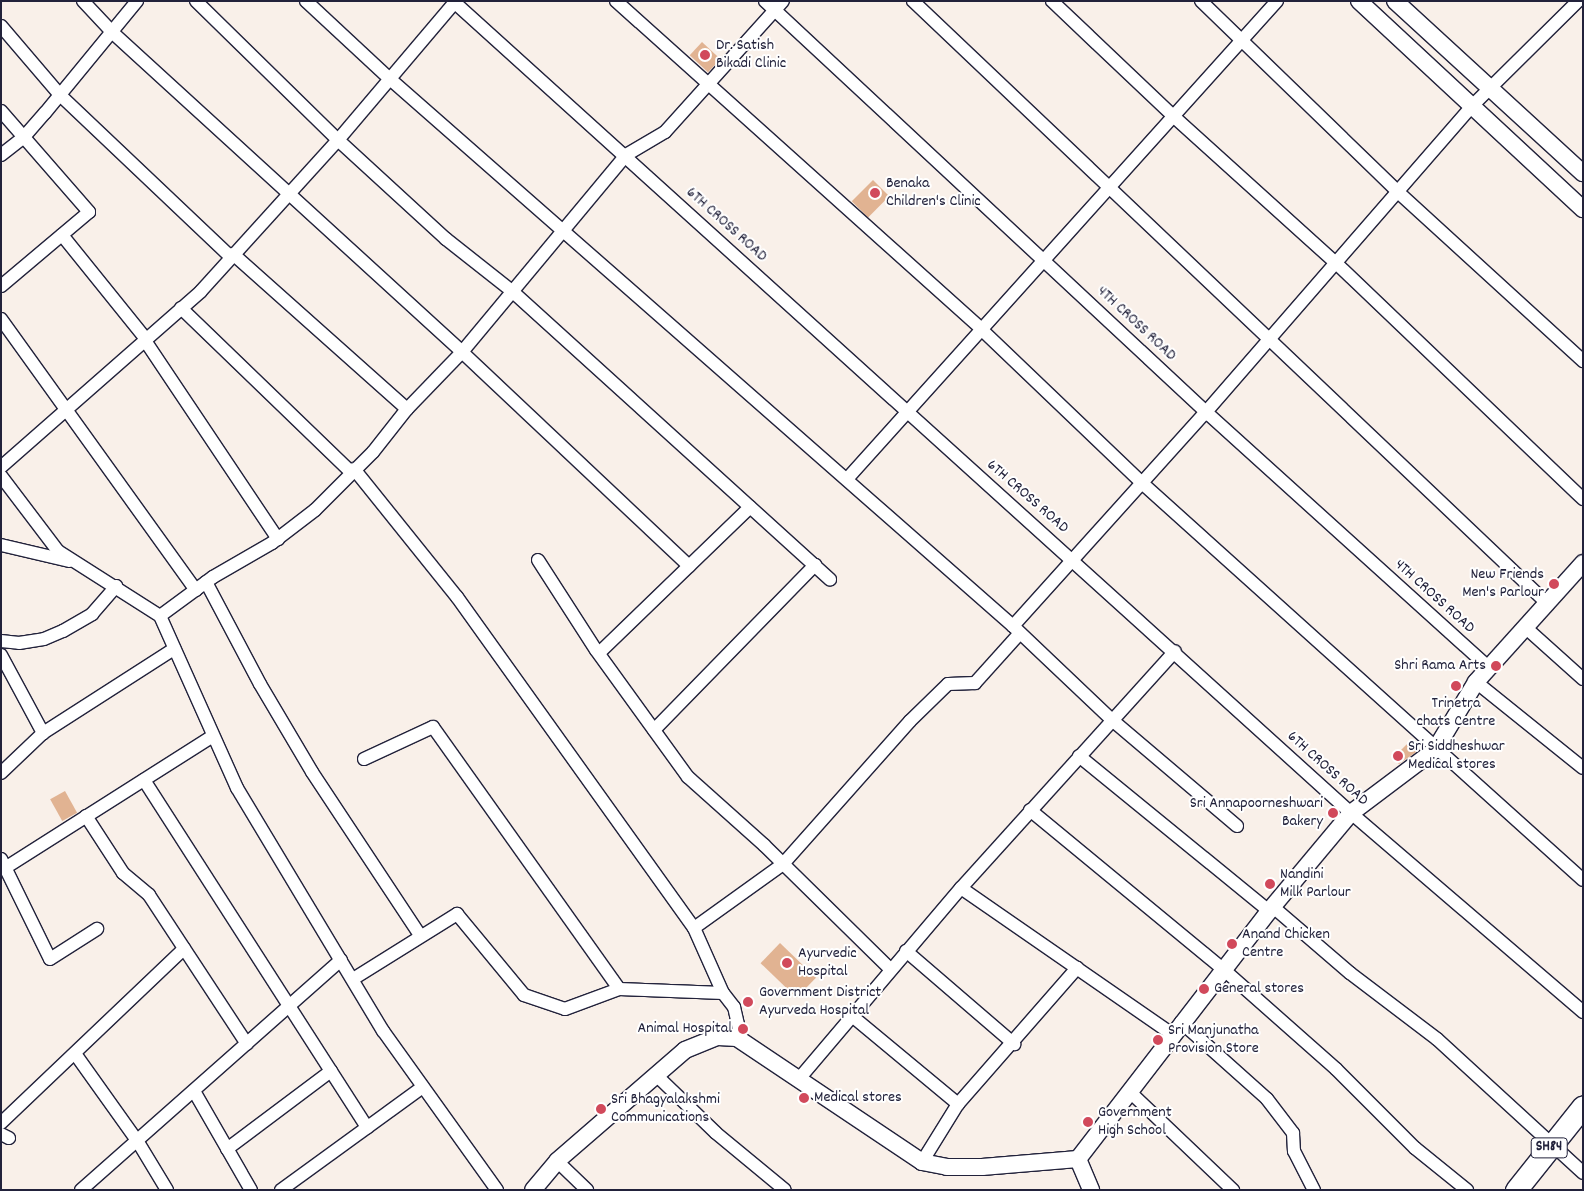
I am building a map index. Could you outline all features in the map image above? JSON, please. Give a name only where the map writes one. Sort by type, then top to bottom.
[{"type":"main road","name":"SH84","points":[[1516,1190],[1583,1106]]},
{"type":"street","points":[[83,1],[113,34],[287,195],[462,352],[689,566]]},
{"type":"street","points":[[1,155],[23,138],[113,34],[136,1]]},
{"type":"street","points":[[196,1],[338,140],[446,238],[513,292],[830,579]]},
{"type":"street","points":[[306,1],[390,79],[565,229],[1017,630],[1112,720],[1237,826]]},
{"type":"street","points":[[616,1],[981,329],[1142,483],[1435,750],[1583,880]]},
{"type":"street","name":"4TH CROSS ROAD","points":[[765,1],[779,6],[1043,260],[1206,412],[1488,667]]},
{"type":"street","points":[[912,1],[1270,338],[1547,603]]},
{"type":"street","points":[[1052,1],[1172,115],[1336,263],[1583,499]]},
{"type":"street","points":[[1201,1],[1398,192],[1583,361]]},
{"type":"street","points":[[846,479],[1276,1]]},
{"type":"street","points":[[1359,1],[1583,209]]},
{"type":"street","points":[[1395,1],[1583,173]]},
{"type":"street","points":[[694,928],[783,864],[910,721],[948,684],[975,683],[1072,558],[1206,412],[1471,107],[1578,1]]},
{"type":"street","points":[[1,467],[66,407],[181,308],[232,256],[338,140],[454,2]]},
{"type":"street","name":"6TH CROSS ROAD","points":[[454,2],[626,155],[906,412],[1175,651],[1351,813],[1583,1012]]},
{"type":"street","points":[[160,616],[201,586],[278,539],[315,510],[373,452],[407,409],[462,352],[626,155],[665,132],[779,6]]},
{"type":"street","points":[[1,26],[60,95],[232,256],[407,409]]},
{"type":"street","points":[[1,111],[89,212],[1,286]]},
{"type":"street","points":[[62,235],[145,338],[278,539]]},
{"type":"street","points":[[181,308],[352,471],[457,597],[694,928],[723,993],[734,1007],[739,1030],[738,1038]]},
{"type":"street","points":[[1,318],[201,586],[312,772],[420,935]]},
{"type":"street","points":[[1,476],[58,551],[116,586],[160,616],[237,788],[383,1031],[497,1190]]},
{"type":"street","points":[[598,653],[750,507]]},
{"type":"street","points":[[1,545],[78,563]]},
{"type":"street","points":[[538,560],[598,653],[688,777],[783,864],[891,970]]},
{"type":"street","points":[[533,1190],[557,1161],[685,1050],[718,1037],[738,1038],[922,1162],[947,1167],[982,1167],[1078,1159],[1271,908],[1351,813],[1435,750],[1476,682],[1583,563]]},
{"type":"street","points":[[654,730],[815,565]]},
{"type":"street","points":[[1,640],[19,644],[44,639],[63,631],[92,614],[116,586]]},
{"type":"street","points":[[1525,627],[1583,679]]},
{"type":"street","points":[[1,773],[43,733],[174,649]]},
{"type":"street","points":[[798,1080],[961,888],[1175,651]]},
{"type":"street","points":[[1,655],[43,733]]},
{"type":"street","points":[[1476,682],[1583,768]]},
{"type":"street","points":[[364,759],[433,727],[619,988]]},
{"type":"street","points":[[97,929],[50,959],[3,863],[86,816],[213,736]]},
{"type":"street","points":[[1079,756],[1437,1039],[1551,1146],[1583,1173]]},
{"type":"street","points":[[144,780],[367,1128]]},
{"type":"street","points":[[1030,810],[1223,969],[1336,1069],[1415,1148],[1467,1190]]},
{"type":"street","points":[[86,816],[123,873],[149,895],[247,1044]]},
{"type":"street","points":[[961,888],[1077,968],[1177,1028],[1267,1100],[1293,1133],[1294,1151],[1314,1190]]},
{"type":"street","points":[[353,979],[420,935],[457,914],[524,995],[554,1007],[565,1009],[584,1004],[619,988],[723,993]]},
{"type":"street","points":[[1,1123],[76,1055],[184,949]]},
{"type":"street","points":[[906,951],[1014,1044]]},
{"type":"street","points":[[81,1190],[138,1142],[341,960]]},
{"type":"street","points":[[922,1162],[958,1104],[1014,1044],[1077,968]]},
{"type":"street","points":[[852,1016],[958,1104]]},
{"type":"street","points":[[76,1055],[138,1142],[167,1190]]},
{"type":"street","points":[[227,1149],[331,1071]]},
{"type":"street","points":[[656,1075],[716,1134],[785,1190]]},
{"type":"street","points":[[281,1190],[424,1087]]},
{"type":"street","points":[[194,1091],[251,1190]]},
{"type":"street","points":[[1129,1091],[1233,1190]]},
{"type":"street","points":[[1078,1159],[1092,1190]]},
{"type":"street","points":[[557,1161],[587,1190]]},
{"type":"building","points":[[702,42],[720,59],[708,72],[690,55]]},
{"type":"building","points":[[873,180],[889,196],[868,217],[852,201]]},
{"type":"building","points":[[1410,741],[1419,750],[1399,764],[1393,758]]},
{"type":"building","points":[[65,791],[77,813],[62,821],[50,799]]},
{"type":"building","points":[[780,943],[816,978],[797,998],[761,963]]},
{"type":"place","name":"Dr. Satish Bikadi Clinic","points":[[705,55]]},
{"type":"place","name":"Benaka Children's Clinic","points":[[875,193]]},
{"type":"place","name":"New Friends Men's Parlour","points":[[1554,584]]},
{"type":"place","name":"Shri Rama Arts","points":[[1496,666]]},
{"type":"place","name":"Trinetra chats Centre","points":[[1456,686]]},
{"type":"place","name":"Sri Siddheshwar Medical stores","points":[[1398,756]]},
{"type":"place","name":"Sri Annapoorneshwari Bakery","points":[[1333,813]]},
{"type":"place","name":"Nandini Milk Parlour","points":[[1270,884]]},
{"type":"place","name":"Anand Chicken Centre","points":[[1232,944]]},
{"type":"place","name":"Ayurvedic Hospital","points":[[787,963]]},
{"type":"place","name":"General stores","points":[[1204,989]]},
{"type":"place","name":"Government District Ayurveda Hospital","points":[[748,1002]]},
{"type":"place","name":"Animal Hospital","points":[[743,1029]]},
{"type":"place","name":"Sri Manjunatha Provision Store","points":[[1158,1040]]},
{"type":"place","name":"Medical stores","points":[[804,1098]]},
{"type":"place","name":"Sri Bhagyalakshmi Communications","points":[[601,1109]]},
{"type":"place","name":"Government High School","points":[[1088,1122]]}]
